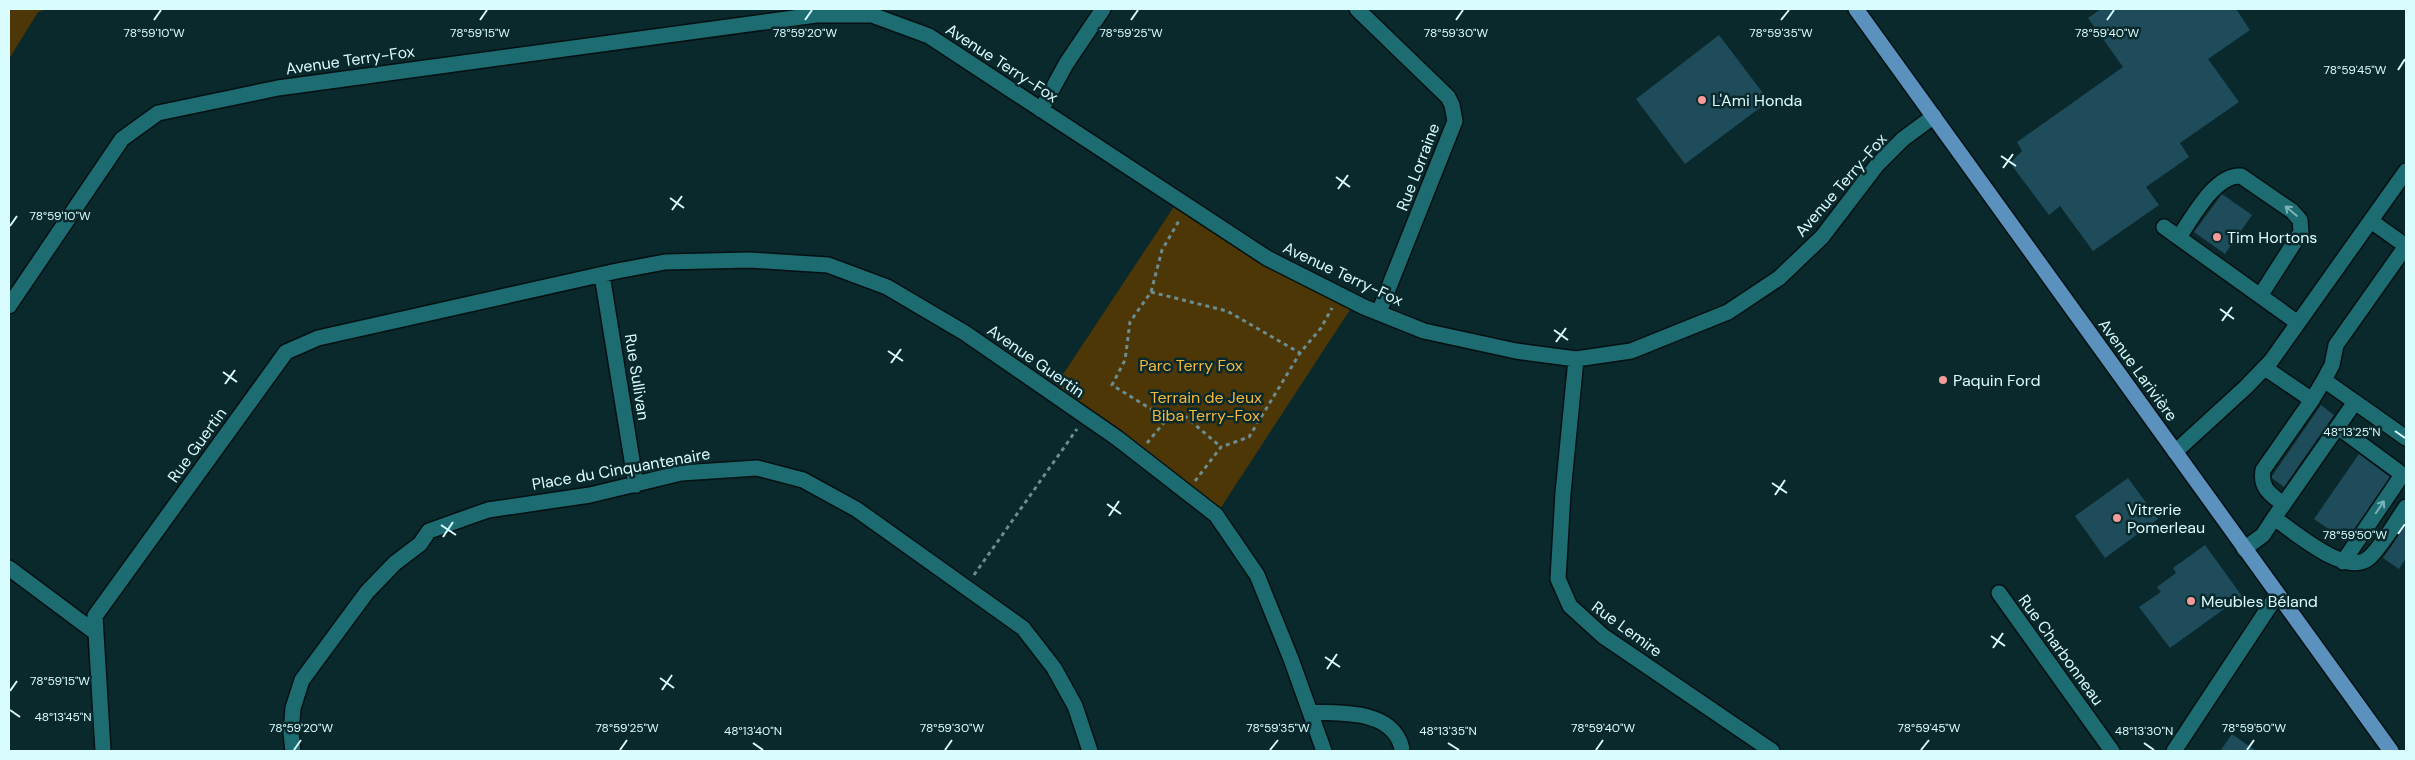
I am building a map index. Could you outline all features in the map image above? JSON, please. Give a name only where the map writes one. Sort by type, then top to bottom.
[{"type":"main road","name":"Avenue Larivière","points":[[1856,9],[2391,751]]},
{"type":"street","points":[[1041,110],[1066,64],[1103,9]]},
{"type":"street","name":"Rue Lorraine","points":[[1357,9],[1448,97],[1452,105],[1455,121],[1379,312]]},
{"type":"street","name":"Avenue Terry-Fox","points":[[9,306],[122,139],[158,113],[278,88],[816,15],[872,15],[929,36],[1267,258],[1364,307],[1424,331],[1516,351],[1576,360],[1631,351],[1728,312],[1778,278],[1822,237],[1877,164],[1903,139],[1934,116]]},
{"type":"street","points":[[2175,452],[2265,368],[2406,171]]},
{"type":"street","points":[[2179,237],[2212,190],[2221,180],[2232,175],[2242,176],[2292,211],[2300,220],[2301,232],[2260,296]]},
{"type":"street","points":[[2283,504],[2264,488],[2261,480],[2263,470],[2324,380],[2332,365],[2336,345],[2406,246],[2371,221]]},
{"type":"street","points":[[2164,227],[2298,323]]},
{"type":"street","name":"Avenue Guertin","points":[[602,275],[665,262],[749,260],[828,265],[887,288],[965,333],[1085,417],[1216,515],[1257,575],[1292,658],[1324,751]]},
{"type":"street","name":"Rue Sullivan","points":[[602,275],[636,485]]},
{"type":"street","name":"Rue Guertin","points":[[103,751],[95,616],[286,352],[318,338],[602,275]]},
{"type":"street","name":"Rue Lemire","points":[[1576,360],[1563,493],[1558,579],[1561,589],[1570,606],[1603,636],[1772,751]]},
{"type":"street","points":[[2265,368],[2312,400]]},
{"type":"street","points":[[2324,380],[2406,438]]},
{"type":"street","points":[[2244,549],[2263,535],[2355,402]]},
{"type":"street","points":[[2338,427],[2399,472],[2400,478],[2343,562]]},
{"type":"street","name":"Place du Cinquantenaire","points":[[293,751],[291,733],[293,708],[302,680],[367,592],[395,563],[420,544],[429,531],[488,510],[590,495],[681,473],[757,468],[776,471],[803,480],[856,509],[967,586],[1023,628],[1041,650],[1075,706],[1090,751]]},
{"type":"street","points":[[2274,518],[2334,559],[2343,562],[2357,562],[2369,558],[2406,507]]},
{"type":"street","points":[[9,568],[96,633]]},
{"type":"street","name":"Rue Charbonneau","points":[[1999,593],[2112,751]]},
{"type":"street","points":[[2174,751],[2277,595]]},
{"type":"street","points":[[1310,712],[1360,716],[1381,721],[1390,726],[1397,736],[1402,751]]},
{"type":"path","points":[[1188,205],[1162,250],[1151,292],[1130,322],[1125,360],[1112,385],[1167,419],[1186,417],[1221,447]]},
{"type":"path","points":[[1151,292],[1227,311],[1300,353]]},
{"type":"path","points":[[1187,492],[1221,447],[1249,437],[1300,353],[1321,328],[1340,294]]},
{"type":"path","points":[[967,586],[1085,417]]},
{"type":"path","points":[[1137,455],[1167,419]]},
{"type":"green space","points":[[9,9],[46,9],[38,12],[9,59]]},
{"type":"green space","name":"Parc Terry Fox","points":[[1179,199],[1355,302],[1216,515],[1050,394]]},
{"type":"building","points":[[2101,9],[2236,9],[2250,30],[2208,59],[2239,102],[2180,143],[2189,157],[2146,187],[2159,205],[2093,251],[2060,206],[2049,215],[2010,163],[2022,151],[2017,142],[2123,67],[2088,18]]},
{"type":"building","name":"L'Ami Honda","points":[[1719,35],[1769,101],[1685,164],[1636,99]]},
{"type":"building","points":[[2222,194],[2252,215],[2225,254],[2194,232]]},
{"type":"building","points":[[2321,405],[2334,415],[2284,487],[2272,476]]},
{"type":"building","points":[[2359,454],[2390,477],[2346,541],[2314,519]]},
{"type":"building","name":"Vitrerie Pomerleau","points":[[2128,478],[2158,519],[2105,558],[2075,516]]},
{"type":"building","points":[[2406,525],[2406,558],[2399,569],[2383,558]]},
{"type":"building","name":"Meubles Béland","points":[[2205,545],[2242,596],[2170,648],[2139,607],[2161,592],[2157,587],[2176,573],[2173,568]]},
{"type":"building","points":[[2232,734],[2256,751],[2220,751]]},
{"type":"place","name":"L'Ami Honda","points":[[1702,100]]},
{"type":"place","name":"Tim Hortons","points":[[2217,237]]},
{"type":"place","name":"Paquin Ford","points":[[1943,380]]},
{"type":"place","name":"Vitrerie Pomerleau","points":[[2117,518]]},
{"type":"place","name":"Meubles Béland","points":[[2191,601]]},
{"type":"park label","name":"Terrain de Jeux Biba Terry-Fox","points":[[1206,406]]}]
